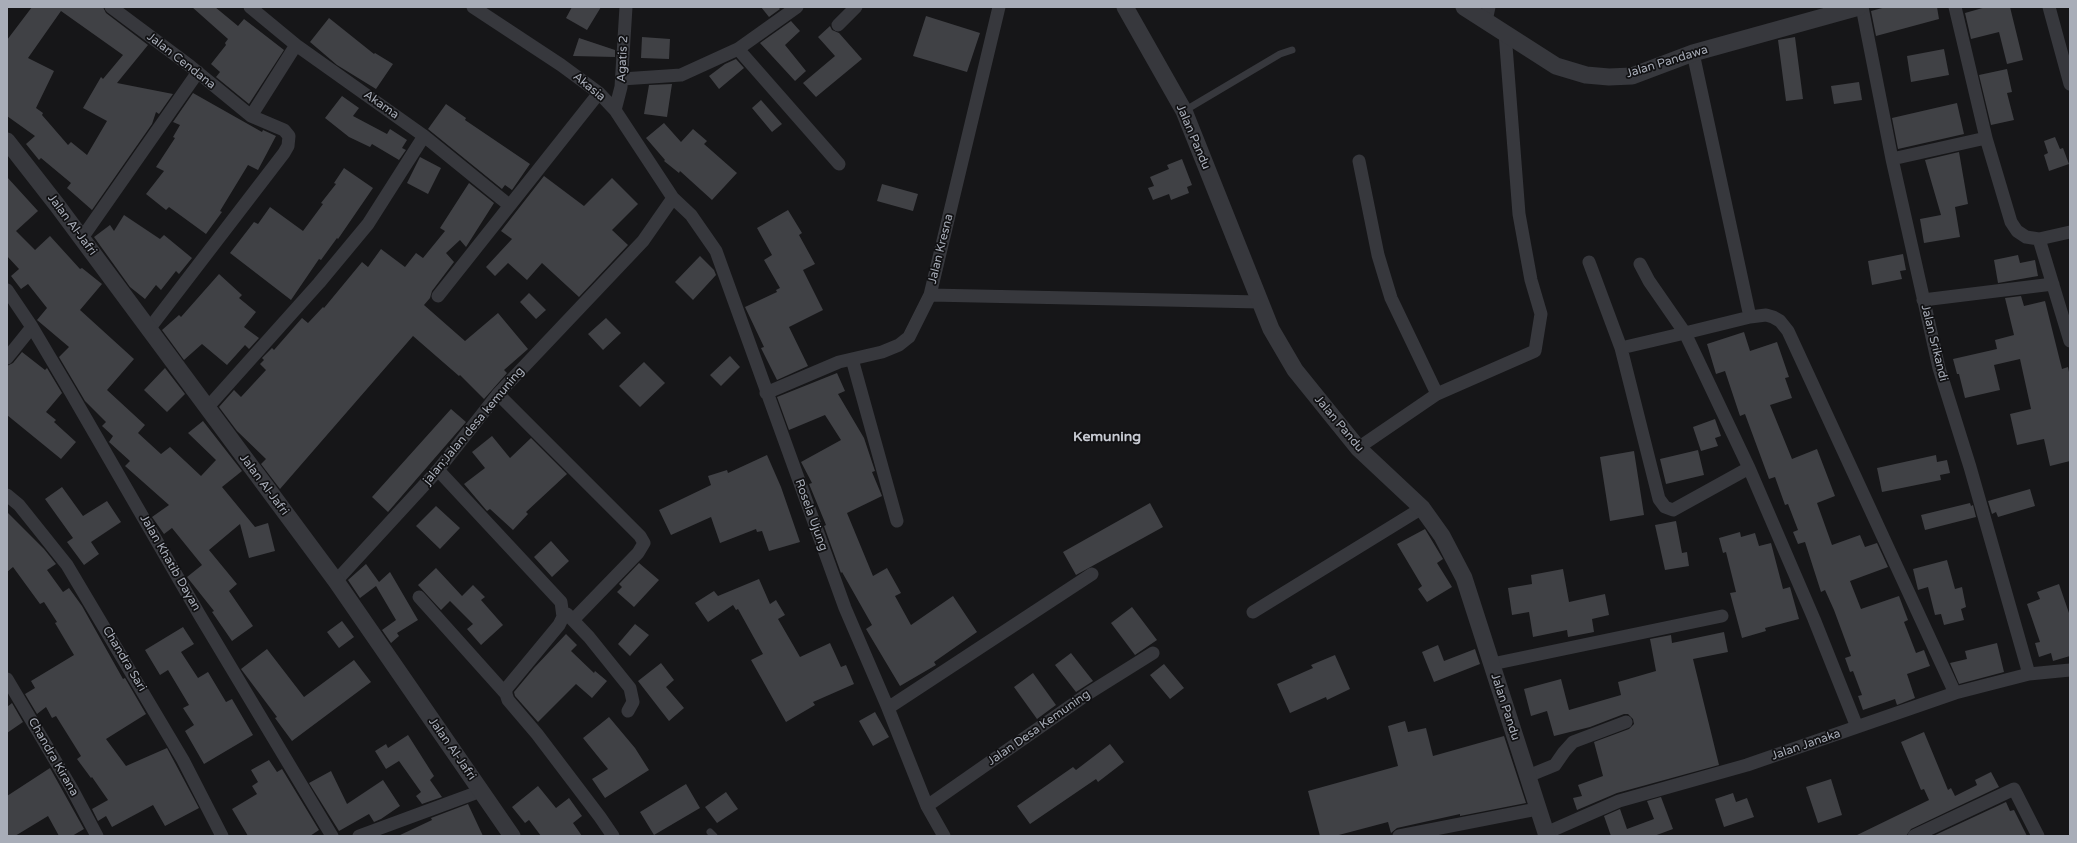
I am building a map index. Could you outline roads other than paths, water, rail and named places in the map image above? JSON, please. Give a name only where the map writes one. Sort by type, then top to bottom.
[{"type":"street","name":"Jalan Cendana","points":[[111,7],[198,72],[251,116],[284,130],[289,136],[288,146],[149,329]]},
{"type":"street","name":"Akama","points":[[250,7],[296,45],[424,136],[509,205]]},
{"type":"street","name":"Akasia","points":[[473,7],[561,65],[599,93],[615,110],[674,198]]},
{"type":"street","name":"Agatis 2","points":[[615,110],[619,100],[622,79],[626,7]]},
{"type":"street","points":[[622,79],[681,75],[738,49],[797,7]]},
{"type":"street","points":[[838,25],[856,7]]},
{"type":"street","name":"Jalan Kresna","points":[[766,394],[839,362],[882,352],[899,345],[909,337],[930,295],[999,7]]},
{"type":"street","name":"Jalan Pandu","points":[[1125,7],[1184,111],[1271,329],[1295,370],[1358,448],[1383,469],[1422,508],[1442,536],[1464,578],[1546,834]]},
{"type":"street","name":"Jalan Pandawa","points":[[1464,7],[1488,14],[1505,33],[1556,66],[1586,74],[1609,77],[1632,76],[1693,54],[1861,7]]},
{"type":"street","name":"Jalan Srikandi","points":[[1861,7],[1892,159],[1939,368],[1970,467],[2029,674]]},
{"type":"street","points":[[1955,7],[1986,138],[2011,222],[2017,231],[2026,237],[2039,240],[2070,232]]},
{"type":"street","points":[[2050,7],[2070,84]]},
{"type":"street","points":[[1358,448],[1437,394],[1535,351],[1539,334],[1541,314],[1531,280],[1519,214],[1505,33]]},
{"type":"street","points":[[251,116],[296,45]]},
{"type":"street","points":[[738,49],[839,164]]},
{"type":"street","points":[[1693,54],[1750,317]]},
{"type":"street","points":[[82,238],[198,72]]},
{"type":"street","points":[[438,296],[599,93]]},
{"type":"street","points":[[207,408],[319,283],[368,224],[424,136]]},
{"type":"street","points":[[1892,159],[1986,138]]},
{"type":"street","name":"Jalan Al-Jafri","points":[[7,142],[82,238],[336,581],[512,836]]},
{"type":"street","points":[[1359,161],[1378,255],[1391,298],[1437,394]]},
{"type":"street","name":"Rosela Ujung","points":[[674,198],[690,215],[716,251],[737,305],[766,394],[845,608],[888,708],[927,806],[944,836]]},
{"type":"street","name":"jalan;Jalan desa kemuning","points":[[336,581],[438,470],[498,394],[643,241],[674,198]]},
{"type":"street","points":[[2039,240],[2070,341]]},
{"type":"street","points":[[1589,262],[1621,348],[1659,499],[1665,507],[1674,510],[1750,468]]},
{"type":"street","points":[[1640,264],[1649,281],[1685,333],[1750,468],[1814,619],[1857,727]]},
{"type":"street","points":[[1924,300],[2053,284]]},
{"type":"street","name":"Jalan Khatib Dayan","points":[[7,290],[32,327],[199,614],[332,836]]},
{"type":"street","points":[[930,295],[1260,302]]},
{"type":"street","points":[[1621,348],[1750,317],[1766,315],[1780,321],[1788,331],[1955,693]]},
{"type":"street","points":[[7,358],[32,327]]},
{"type":"street","points":[[852,359],[897,521]]},
{"type":"street","points":[[498,394],[640,536],[644,543],[638,553],[573,620]]},
{"type":"street","points":[[438,470],[555,595],[563,610],[563,617],[559,625],[506,690],[506,694]]},
{"type":"street","name":"Chandra Sari","points":[[7,495],[18,505],[67,565],[183,760],[222,836]]},
{"type":"street","points":[[1253,612],[1422,508]]},
{"type":"street","points":[[888,708],[1092,574]]},
{"type":"street","points":[[419,597],[506,694],[508,700],[537,734],[613,836]]},
{"type":"street","points":[[563,610],[630,688],[633,702],[628,712]]},
{"type":"street","points":[[1492,664],[1722,616]]},
{"type":"street","name":"Jalan Desa Kemuning","points":[[927,806],[1089,693],[1153,653]]},
{"type":"street","name":"Jalan Janaka","points":[[1546,834],[1619,801],[1747,765],[1955,693],[2029,674],[2070,670]]},
{"type":"street","name":"Chandra Kirana","points":[[7,679],[72,789],[97,836]]},
{"type":"street","points":[[1528,776],[1554,766],[1573,742],[1626,722]]},
{"type":"street","points":[[1914,836],[2014,789],[2038,836]]},
{"type":"street","points":[[359,836],[481,791]]},
{"type":"street","points":[[1399,836],[1428,833],[1537,809]]},
{"type":"lane","points":[[1184,111],[1280,54],[1292,50]]},
{"type":"district","name":"Kemuning","points":[[1107,437]]}]
